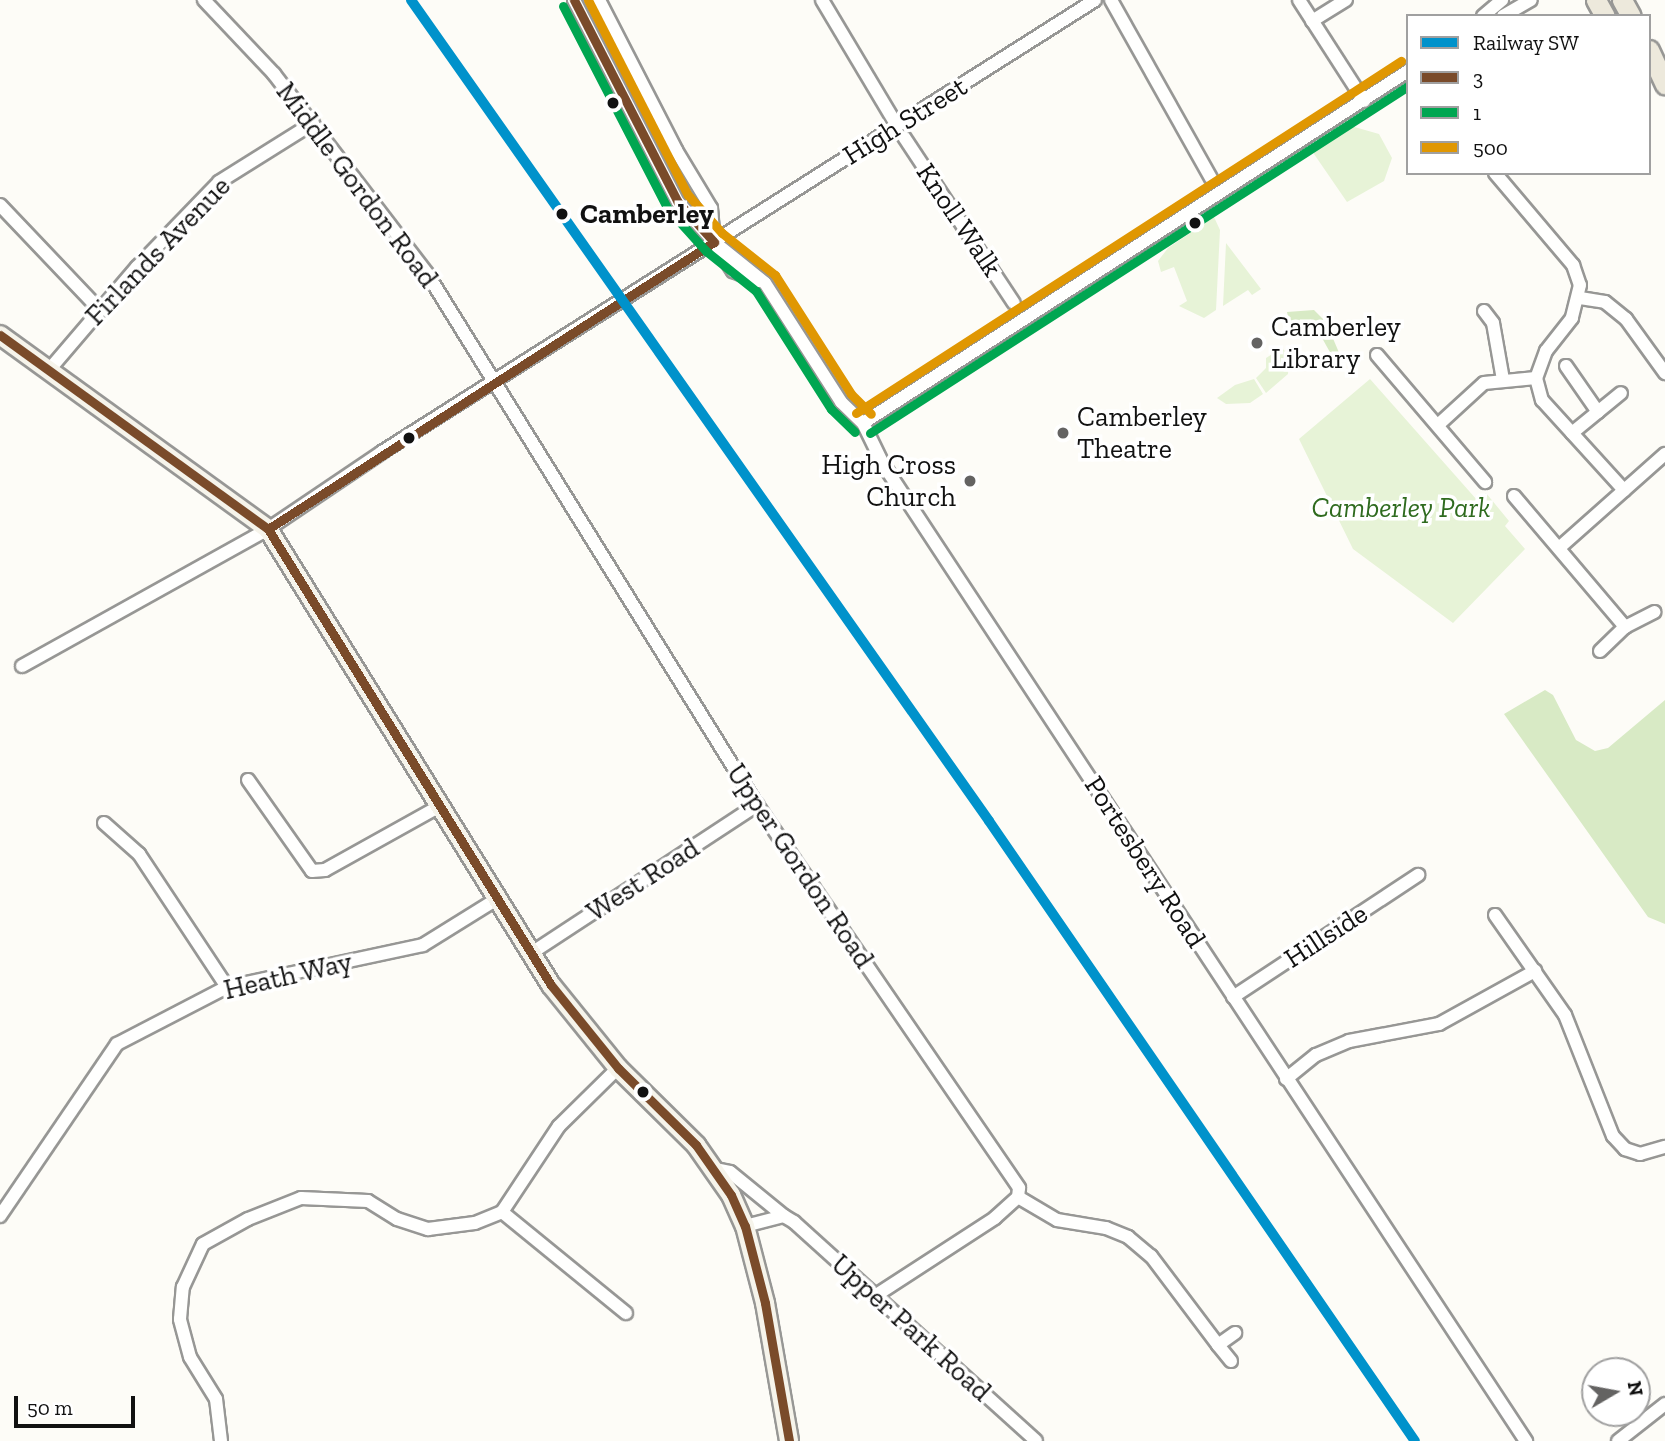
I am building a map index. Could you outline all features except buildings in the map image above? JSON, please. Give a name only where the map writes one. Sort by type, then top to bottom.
[{"type":"main road","points":[[1651,54],[1665,85]]},
{"type":"main road","points":[[1651,75],[1665,91]]},
{"type":"street","name":"Middle Gordon Road","points":[[204,0],[313,123],[428,275],[495,382]]},
{"type":"street","name":"Portesbery Road","points":[[574,0],[678,202],[714,242],[765,283],[841,402],[863,423],[883,464],[1526,1441]]},
{"type":"street","points":[[599,0],[676,150],[711,208],[714,242]]},
{"type":"street","name":"Knoll Walk","points":[[822,0],[901,131],[1014,303]]},
{"type":"street","name":"High Street","points":[[22,666],[268,529],[294,509],[714,242],[901,131],[1082,4],[1096,0]]},
{"type":"street","points":[[1111,0],[1211,177]]},
{"type":"street","points":[[1298,0],[1364,101]]},
{"type":"street","points":[[1312,22],[1346,0]]},
{"type":"street","points":[[1485,14],[1502,0]]},
{"type":"street","points":[[1506,14],[1531,0]]},
{"type":"street","points":[[863,423],[1406,72]]},
{"type":"street","name":"Firlands Avenue","points":[[49,370],[99,309],[219,182],[313,123]]},
{"type":"street","points":[[657,162],[676,150]]},
{"type":"street","points":[[1497,175],[1573,265],[1580,298],[1572,318],[1546,351],[1536,379],[1542,400],[1624,491]]},
{"type":"street","points":[[0,205],[99,309]]},
{"type":"street","points":[[1580,298],[1605,302],[1626,319],[1665,373]]},
{"type":"street","points":[[1484,311],[1493,323],[1503,380]]},
{"type":"street","points":[[0,335],[268,529]]},
{"type":"street","points":[[1377,355],[1485,482]]},
{"type":"street","points":[[1566,366],[1598,412]]},
{"type":"street","points":[[1438,425],[1485,383],[1536,379]]},
{"type":"street","name":"Upper Gordon Road","points":[[495,382],[757,805],[1012,1177],[1018,1197]]},
{"type":"street","points":[[1572,433],[1621,393]]},
{"type":"street","points":[[1559,548],[1665,454]]},
{"type":"street","points":[[1514,496],[1625,627]]},
{"type":"street","name":"Upper Park Road","points":[[268,529],[530,954],[574,1017],[618,1068],[716,1169],[730,1172],[784,1216],[1036,1441]]},
{"type":"street","points":[[1600,651],[1625,627],[1654,612]]},
{"type":"street","points":[[248,780],[312,871],[325,870],[440,806]]},
{"type":"street","name":"West Road","points":[[530,954],[757,805]]},
{"type":"street","points":[[104,823],[139,854],[228,987]]},
{"type":"street","name":"Hillside","points":[[1233,998],[1419,875]]},
{"type":"street","name":"Heath Way","points":[[0,1216],[117,1044],[228,987],[423,945],[497,899]]},
{"type":"street","points":[[1495,915],[1565,1015],[1613,1136],[1625,1149],[1640,1154],[1665,1147]]},
{"type":"street","points":[[1286,1079],[1316,1055],[1349,1041],[1439,1024],[1535,971]]},
{"type":"street","points":[[221,1441],[216,1399],[190,1357],[180,1319],[183,1287],[203,1244],[248,1219],[301,1198],[368,1201],[397,1219],[428,1229],[475,1223],[502,1212],[559,1126],[618,1068]]},
{"type":"street","points":[[716,1169],[745,1226],[773,1338],[789,1441]]},
{"type":"street","points":[[875,1296],[995,1218],[1018,1197],[1057,1220],[1106,1228],[1128,1237],[1151,1256],[1230,1361]]},
{"type":"street","points":[[502,1212],[626,1314]]},
{"type":"street","points":[[745,1226],[784,1216]]},
{"type":"street","points":[[1219,1345],[1235,1333]]},
{"type":"street","points":[[1619,1441],[1665,1404]]},
{"type":"green space","points":[[1351,126],[1379,134],[1392,158],[1384,181],[1347,202],[1314,154],[1315,147]]},
{"type":"green space","points":[[1214,217],[1220,230],[1216,310],[1204,318],[1179,306],[1187,301],[1174,267],[1161,272],[1158,261],[1168,248]]},
{"type":"green space","points":[[1226,243],[1261,289],[1252,295],[1248,290],[1223,306]]},
{"type":"green space","points":[[1314,310],[1326,322],[1343,362],[1336,363],[1317,329],[1296,333],[1290,325],[1287,312]]},
{"type":"green space","points":[[1282,348],[1289,356],[1288,374],[1266,393],[1256,378],[1266,368],[1266,358]]},
{"type":"green space","points":[[1254,379],[1263,394],[1250,403],[1226,404],[1217,398],[1235,385]]},
{"type":"green space","name":"Camberley Park","points":[[1370,379],[1477,500],[1486,493],[1509,521],[1505,526],[1525,549],[1453,623],[1353,549],[1299,439]]},
{"type":"green space","points":[[1545,690],[1553,695],[1576,740],[1595,751],[1608,748],[1665,700],[1665,924],[1648,917],[1504,714]]},
{"type":"rail line","name":"SW","points":[[411,0],[989,821],[1415,1441]]},
{"type":"transit line","name":"3","points":[[574,0],[678,202],[714,242]]},
{"type":"transit line","name":"500","points":[[588,0],[688,195],[722,233],[775,275],[851,394],[871,414]]},
{"type":"transit line","name":"1","points":[[563,6],[668,209],[706,251],[756,291],[831,409],[855,432]]},
{"type":"transit line","name":"500","points":[[856,413],[1401,61]]},
{"type":"transit line","name":"1","points":[[870,433],[1406,87]]},
{"type":"transit line","name":"3","points":[[268,529],[714,242]]},
{"type":"transit line","name":"3","points":[[0,335],[268,529],[551,985],[618,1068],[696,1145],[731,1195],[745,1226],[765,1303],[789,1441]]},
{"type":"place","name":"Camberley","points":[[562,214]]},
{"type":"place","name":"Camberley Library","points":[[1257,343]]},
{"type":"place","name":"Camberley Theatre","points":[[1063,433]]},
{"type":"place","name":"High Cross Church","points":[[970,481]]}]
